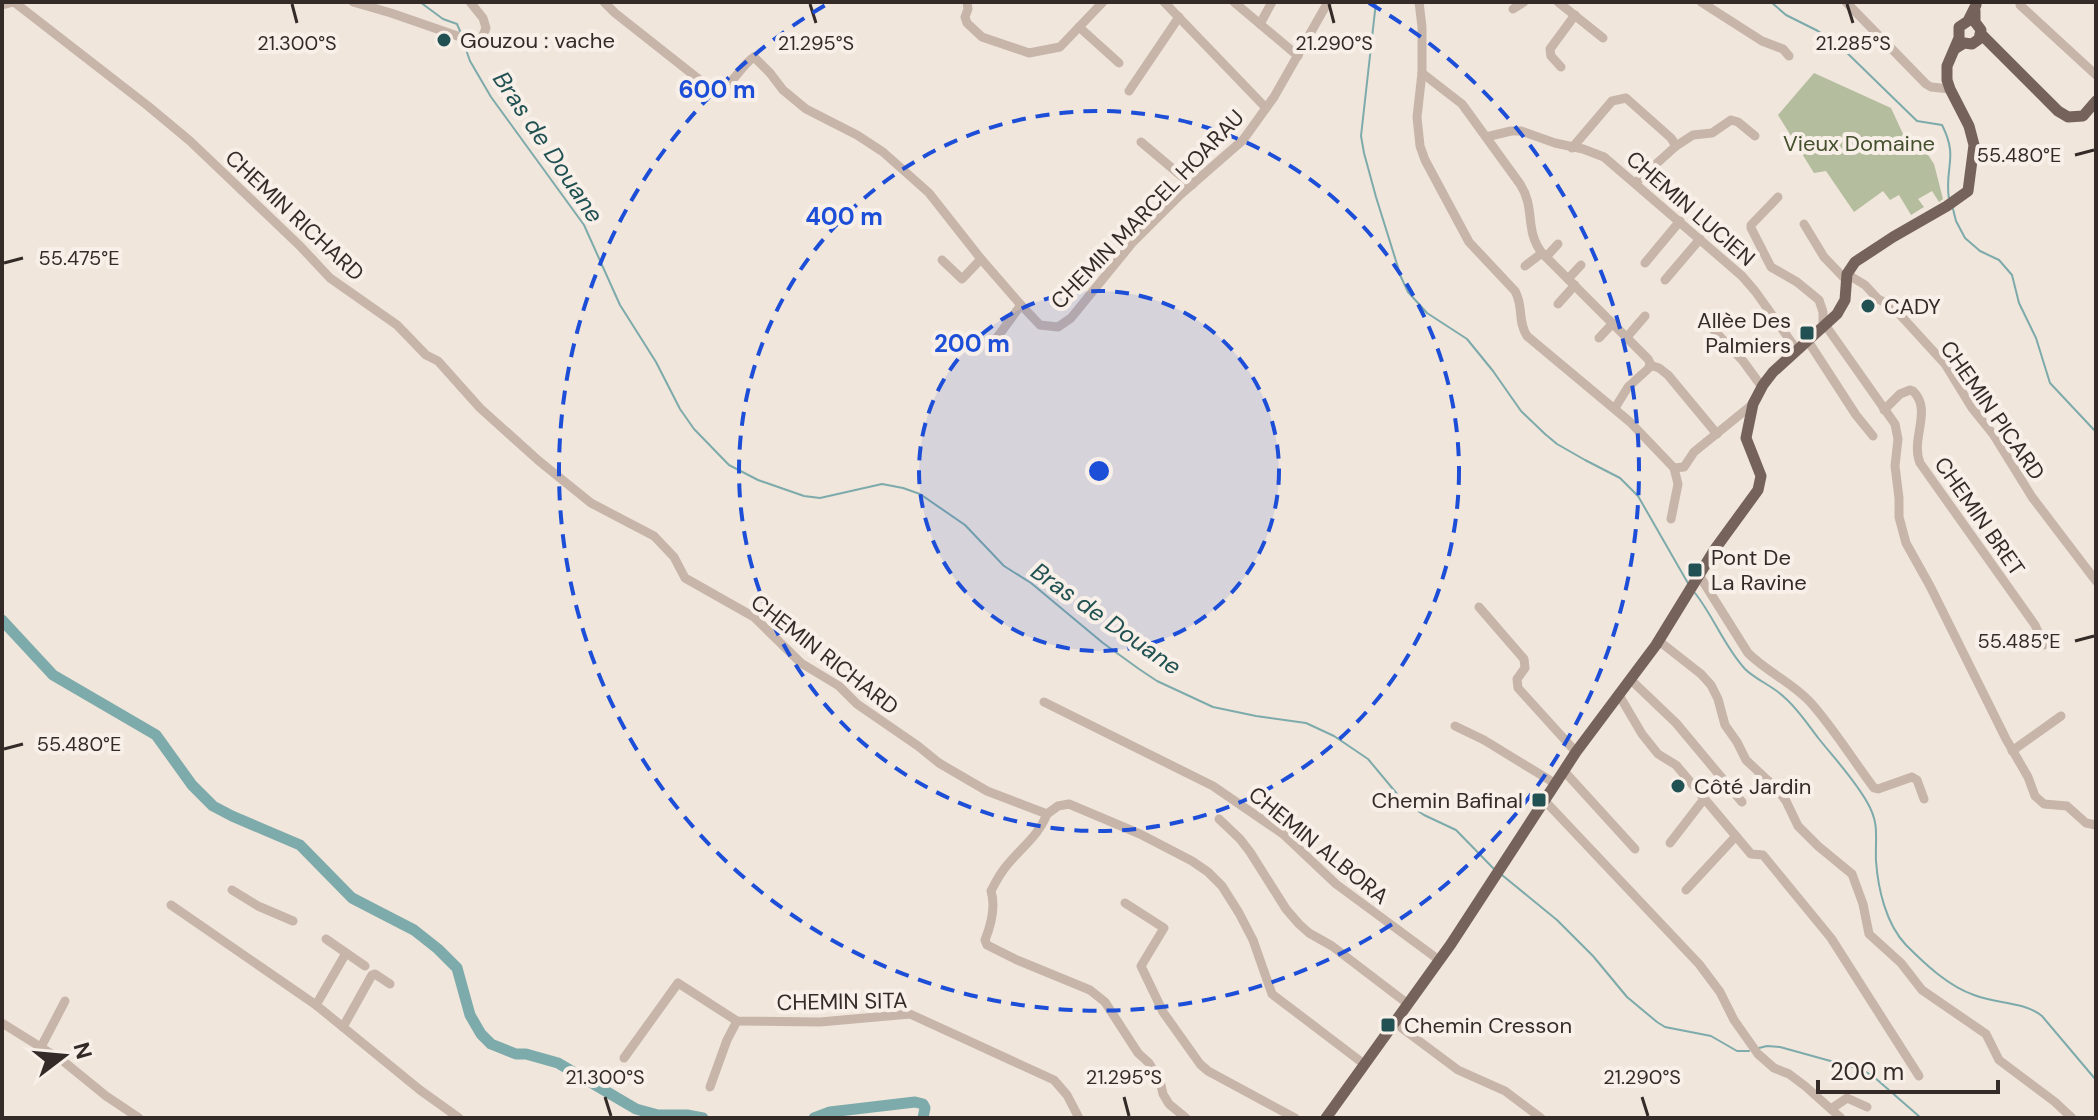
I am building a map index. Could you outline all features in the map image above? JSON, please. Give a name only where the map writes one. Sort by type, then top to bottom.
[{"type":"main road","points":[[1960,43],[1972,44],[1978,32],[1976,4]]},
{"type":"main road","points":[[1326,1118],[1439,960],[1576,752],[1659,641],[1697,578],[1758,490],[1760,472],[1746,438],[1753,404],[1762,387],[1773,372],[1843,306],[1846,277],[1855,262],[1968,191],[1974,145],[1969,126],[1950,89],[1947,66],[1960,43],[1959,27],[1978,32],[2058,111],[2074,118],[2092,116],[2096,101]]},
{"type":"street","points":[[2,5],[14,2]]},
{"type":"street","name":"CHEMIN RICHARD","points":[[14,2],[190,141],[330,278],[397,325],[426,355],[438,361],[480,408],[539,461],[591,503],[654,536],[674,557],[685,578],[754,617],[801,663],[839,686],[857,704],[894,731],[939,763],[987,791],[1047,814],[1058,806],[1069,804],[1140,834],[1208,872],[1222,886],[1239,913],[1253,940],[1272,994],[1364,1064]]},
{"type":"street","points":[[353,2],[472,41],[482,38],[486,28],[483,18],[470,2]]},
{"type":"street","name":"CHEMIN MARCEL HOARAU","points":[[604,2],[715,92],[725,88],[741,67],[754,57],[783,90],[806,109],[883,152],[929,193],[981,259],[1040,325],[1058,327],[1071,318],[1133,242],[1243,140],[1266,108],[1328,2]]},
{"type":"street","points":[[967,2],[965,17],[973,30],[982,37],[1029,53],[1060,47],[1103,2]]},
{"type":"street","points":[[1164,2],[1266,108]]},
{"type":"street","points":[[1234,2],[1298,56]]},
{"type":"street","points":[[1260,24],[1272,2]]},
{"type":"street","points":[[1419,2],[1422,73],[1417,117],[1425,160],[1476,251],[1515,291],[1521,304],[1520,323],[1527,336],[1615,408],[1674,468],[1678,484],[1671,519]]},
{"type":"street","points":[[1513,9],[1524,2]]},
{"type":"street","points":[[1558,2],[1603,38]]},
{"type":"street","points":[[1701,2],[1762,41],[1783,49],[1789,56]]},
{"type":"street","points":[[1846,2],[1926,84],[1950,89]]},
{"type":"street","points":[[2020,5],[2096,75]]},
{"type":"street","points":[[1561,67],[1551,56],[1550,49],[1575,15]]},
{"type":"street","points":[[1129,91],[1179,17]]},
{"type":"street","points":[[1079,27],[1119,63]]},
{"type":"street","points":[[1422,73],[1462,104],[1520,184],[1528,198],[1532,237],[1544,255],[1645,355],[1650,365],[1668,375],[1717,434]]},
{"type":"street","points":[[1572,148],[1612,101],[1621,98],[1626,98],[1676,146]]},
{"type":"street","points":[[1635,183],[1676,146],[1693,135],[1712,133],[1731,120],[1755,136]]},
{"type":"street","name":"CHEMIN LUCIEN","points":[[1486,137],[1521,131],[1604,157],[1749,283],[1797,350]]},
{"type":"street","points":[[1141,142],[1192,185]]},
{"type":"street","points":[[1778,197],[1751,228],[1771,267],[1819,300],[1824,327],[1895,424],[1898,439],[1895,466],[1903,534],[2012,751],[2039,801],[2067,806],[2086,823],[2096,825]]},
{"type":"street","points":[[1645,263],[1680,221]]},
{"type":"street","name":"CHEMIN PICARD","points":[[1804,224],[1824,257],[1846,277],[1865,285],[1878,299],[1892,306],[1945,364],[2032,497],[2096,581]]},
{"type":"street","points":[[1665,280],[1700,239]]},
{"type":"street","points":[[1525,266],[1558,244]]},
{"type":"street","points":[[942,260],[964,283],[981,259]]},
{"type":"street","points":[[1558,304],[1581,265]]},
{"type":"street","points":[[993,343],[1021,305]]},
{"type":"street","points":[[1627,337],[1645,316]]},
{"type":"street","points":[[1599,338],[1613,323]]},
{"type":"street","points":[[1710,326],[1743,361],[1762,387]]},
{"type":"street","points":[[1808,341],[1873,436]]},
{"type":"street","points":[[1615,408],[1628,387],[1650,365]]},
{"type":"street","name":"CHEMIN BRET","points":[[1884,410],[1905,392],[1913,391],[1920,398],[1922,413],[1916,447],[1920,463],[2035,625],[2044,645]]},
{"type":"street","points":[[1674,468],[1684,467],[1694,452],[1753,404]]},
{"type":"street","points":[[1697,578],[1748,653],[1810,701],[1874,788],[1912,777],[1917,780],[1924,799]]},
{"type":"street","points":[[1479,607],[1524,659],[1525,668],[1517,679],[1518,688],[1576,752]]},
{"type":"street","points":[[1659,641],[1711,685],[1725,725],[1746,760],[1778,790],[1798,826],[1852,874],[1863,904],[1869,934],[1901,963],[1922,990],[1986,1034],[1999,1060],[2072,1118]]},
{"type":"street","points":[[1631,680],[1676,723],[1742,802]]},
{"type":"street","points":[[1619,695],[1658,754],[1676,765],[1751,854],[1763,855],[1831,938],[1919,1076]]},
{"type":"street","name":"CHEMIN ALBORA","points":[[1044,702],[1213,786],[1283,834],[1336,884],[1439,960]]},
{"type":"street","points":[[2012,751],[2061,716]]},
{"type":"street","points":[[1455,726],[1556,784]]},
{"type":"street","points":[[1564,771],[1635,849]]},
{"type":"street","points":[[1670,843],[1704,799]]},
{"type":"street","points":[[1545,801],[1699,964],[1758,1054],[1774,1068],[1796,1079],[1841,1118]]},
{"type":"street","points":[[1047,814],[1032,838],[1008,863],[991,891],[992,914],[985,940],[987,945],[1090,990],[1105,1002],[1138,1053],[1149,1063],[1169,1104],[1186,1118]]},
{"type":"street","points":[[1219,819],[1240,839],[1299,924],[1408,1004]]},
{"type":"street","points":[[1686,890],[1736,836]]},
{"type":"street","points":[[232,890],[258,906],[293,921]]},
{"type":"street","points":[[1125,903],[1164,928],[1141,966],[1163,1012],[1200,1064],[1295,1118]]},
{"type":"street","points":[[171,905],[316,1005],[459,1118]]},
{"type":"street","points":[[326,939],[365,966]]},
{"type":"street","points":[[316,1005],[346,953]]},
{"type":"street","points":[[343,1027],[372,975],[390,984]]},
{"type":"street","points":[[624,1058],[678,983],[737,1021],[710,1087]]},
{"type":"street","points":[[41,1047],[65,1001]]},
{"type":"street","name":"CHEMIN SITA","points":[[737,1021],[820,1022],[910,1014],[1054,1080],[1067,1095],[1079,1118]]},
{"type":"street","points":[[2,1023],[41,1047],[139,1118]]},
{"type":"street","points":[[1395,1023],[1458,1070],[1505,1091],[1541,1118]]},
{"type":"street","points":[[1831,1109],[1847,1098],[1867,1107]]},
{"type":"green space","name":"Vieux Domaine","points":[[1814,73],[1891,108],[1904,136],[1921,144],[1934,164],[1943,199],[1939,202],[1932,191],[1918,199],[1924,207],[1911,215],[1899,195],[1890,200],[1883,191],[1854,212],[1826,171],[1814,173],[1778,115]]},
{"type":"waterway","name":"Bras de Douane","points":[[420,2],[443,19],[457,24],[460,31]]},
{"type":"waterway","points":[[1376,2],[1361,136],[1376,197],[1408,292],[1427,313],[1467,339],[1521,411],[1545,434],[1557,444],[1620,478],[1638,496],[1689,585]]},
{"type":"waterway","points":[[1771,2],[1786,15],[1841,47],[1917,121],[1942,125],[1950,146],[1949,199]]},
{"type":"waterway","name":"Bras de Douane","points":[[463,41],[470,61],[491,97],[584,225],[620,305],[656,362],[680,409],[694,429],[729,465],[758,480],[804,496],[820,498],[882,484],[920,494],[965,525],[1004,566],[1031,583],[1103,643],[1157,681],[1213,707],[1306,723],[1334,736],[1368,759],[1403,801],[1456,830],[1494,869]]},
{"type":"waterway","points":[[1953,209],[1965,238],[1980,251],[1999,260],[2012,275],[2019,303],[2036,338],[2050,383],[2096,432]]},
{"type":"waterway","points":[[1695,593],[1738,660],[1749,673],[1780,693],[1794,707],[1867,802],[1875,824],[1881,894],[1888,917],[1899,937],[1937,974],[1964,991],[2018,1005],[2042,1016],[2096,1080]]},
{"type":"waterway","points":[[2,620],[53,675],[156,735],[192,785],[213,806],[300,845],[352,898],[414,930],[438,949],[457,968],[470,1015],[491,1044],[516,1054],[558,1063],[636,1109],[658,1115],[703,1118]]},
{"type":"waterway","name":"Bras de Douane","points":[[1502,875],[1557,920],[1593,956],[1627,997],[1657,1022],[1665,1027],[1711,1036],[1737,1051],[1749,1051]]},
{"type":"waterway","name":"Bras de Douane","points":[[1759,1048],[1780,1047],[1863,1070],[1921,1118]]},
{"type":"waterway","points":[[814,1118],[830,1112],[915,1102],[923,1104],[923,1118]]},
{"type":"place","name":"Gouzou : vache","points":[[444,40]]},
{"type":"place","name":"CADY","points":[[1868,306]]},
{"type":"place","name":"Allèe Des Palmiers","points":[[1807,333]]},
{"type":"place","name":"Pont De La Ravine","points":[[1695,570]]},
{"type":"place","name":"Côté Jardin","points":[[1678,786]]},
{"type":"place","name":"Chemin Bafinal","points":[[1539,800]]},
{"type":"place","name":"Chemin Cresson","points":[[1388,1025]]}]
